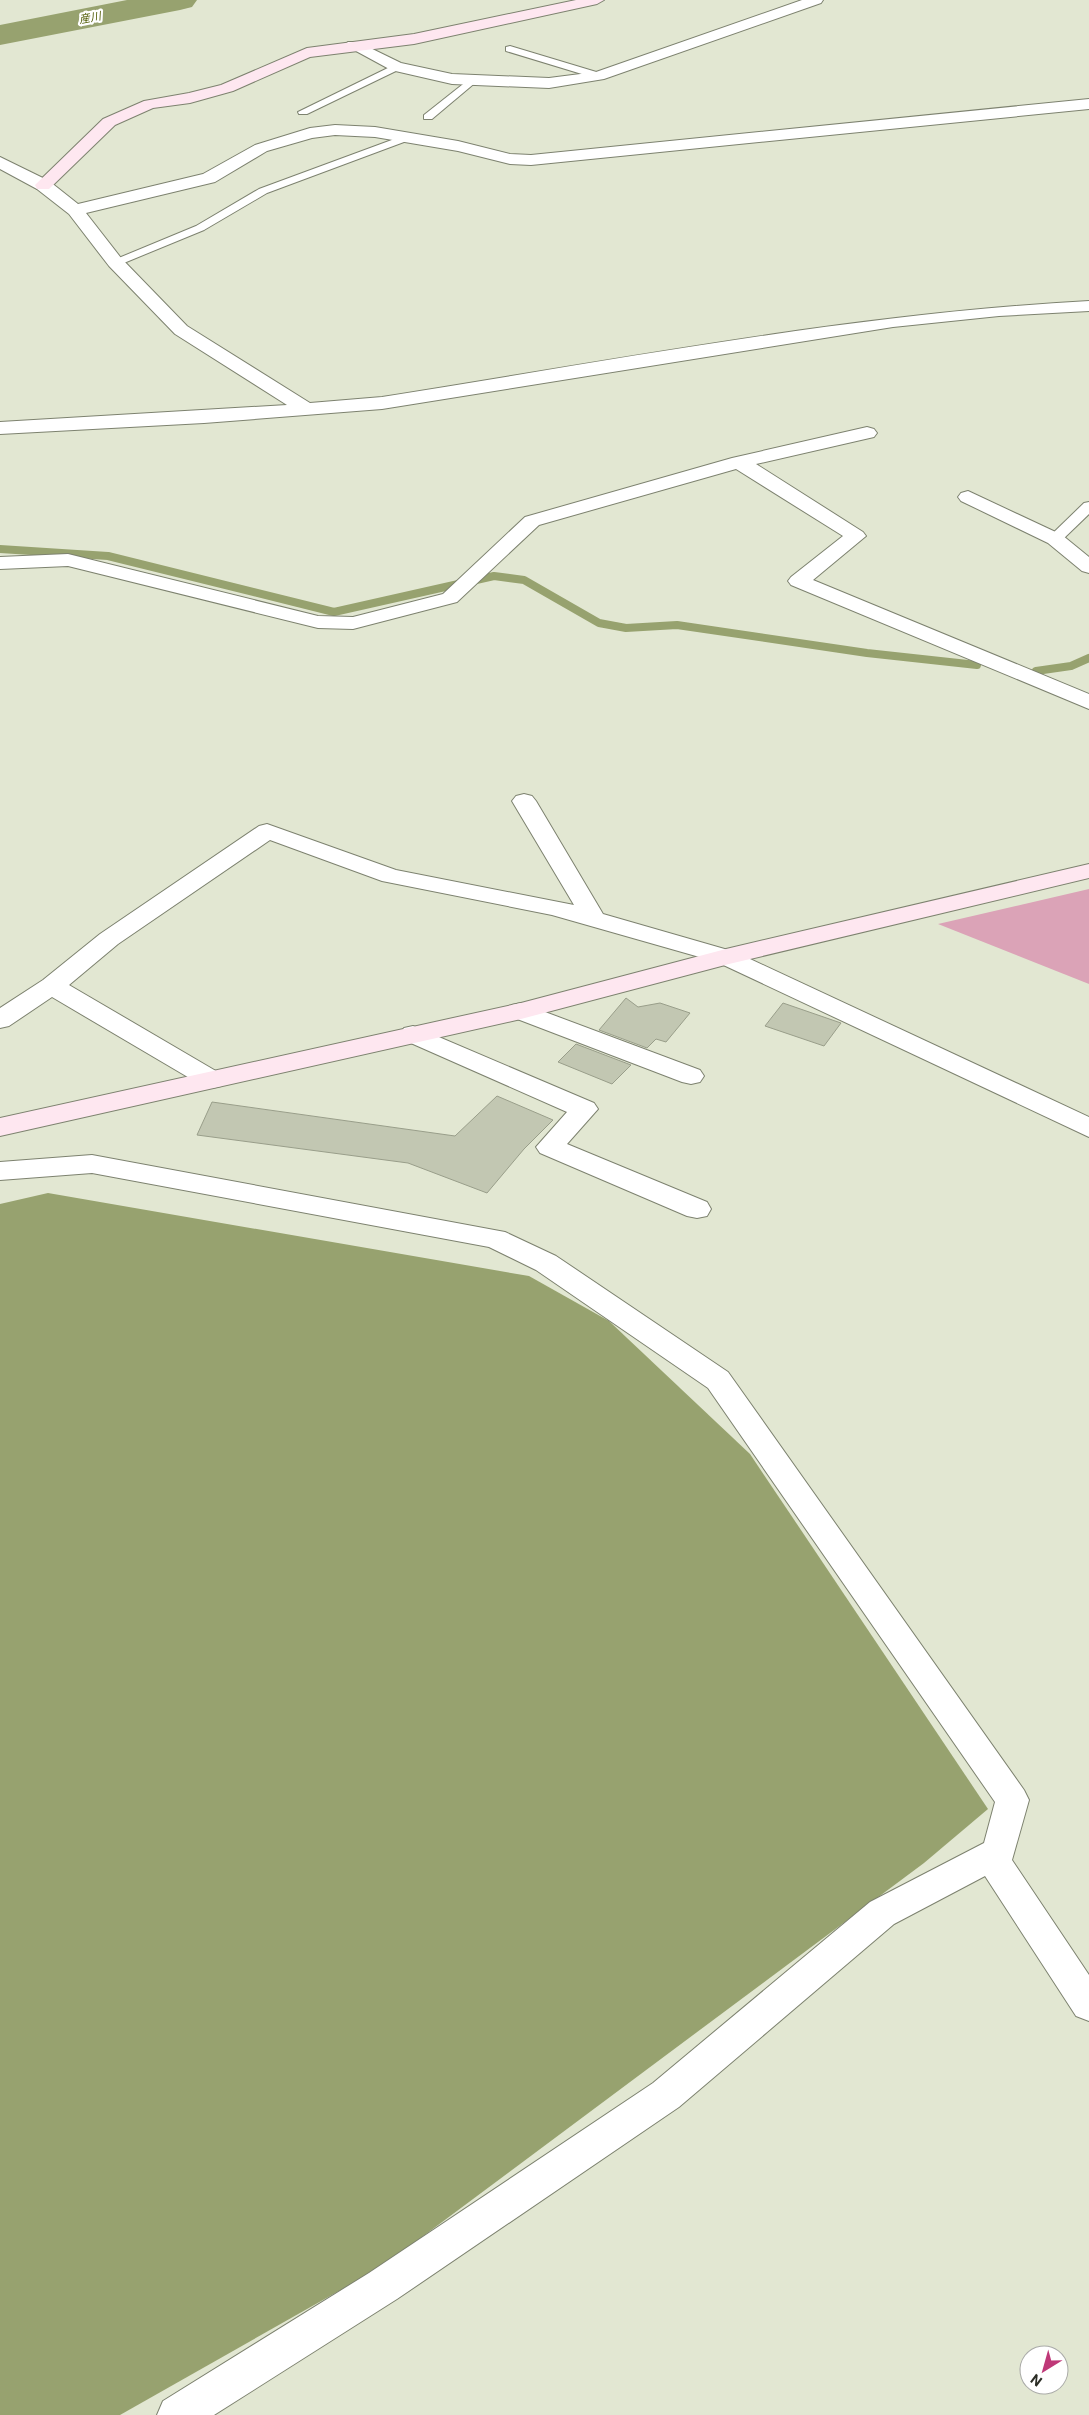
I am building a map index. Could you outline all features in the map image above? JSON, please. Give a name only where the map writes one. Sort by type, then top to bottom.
[{"type":"street","points":[[43,186],[109,122],[123,114],[150,104],[227,88],[307,52],[414,38],[596,0]]},
{"type":"street","points":[[353,45],[396,67],[428,75],[472,80],[549,83],[599,76],[816,0]]},
{"type":"street","points":[[74,210],[209,178],[260,148],[310,133],[335,130],[375,132],[458,146],[510,159],[545,160],[1089,104]]},
{"type":"street","points":[[0,162],[43,186],[74,210],[115,262],[181,330],[307,409]]},
{"type":"street","points":[[0,428],[382,403],[893,322],[999,311],[1089,306]]},
{"type":"street","points":[[0,562],[68,560],[318,622],[353,623],[450,598],[532,521],[739,462],[867,433]]},
{"type":"street","points":[[739,462],[856,536],[798,581],[1089,702]]},
{"type":"street","points":[[968,497],[1055,539],[1089,567]]},
{"type":"street","points":[[524,801],[594,919]]},
{"type":"street","points":[[0,1020],[52,986],[109,939],[267,831],[390,876],[556,908],[726,957],[1089,1128]]},
{"type":"street","points":[[0,1127],[521,1011],[726,957],[1089,871]]},
{"type":"street","points":[[52,986],[212,1080]]},
{"type":"street","points":[[521,1011],[691,1076]]},
{"type":"street","points":[[413,1034],[585,1109],[549,1147],[697,1208]]},
{"type":"street","points":[[0,1171],[92,1164],[495,1239],[546,1263],[718,1380],[1012,1800],[999,1852],[882,1913],[666,2095],[383,2286],[177,2415]]},
{"type":"street","points":[[991,1857],[1089,2005]]},
{"type":"lane","points":[[510,49],[599,76]]},
{"type":"lane","points":[[303,112],[396,67]]},
{"type":"lane","points":[[428,117],[472,80]]},
{"type":"lane","points":[[115,262],[200,228],[263,191],[408,138]]},
{"type":"lane","points":[[1055,539],[1089,506]]},
{"type":"shaded area","points":[[1089,889],[1089,984],[938,924]]},
{"type":"shaded area","points":[[48,1193],[529,1276],[609,1321],[750,1454],[988,1809],[924,1863],[383,2266],[120,2415],[0,2415],[0,1204]]},
{"type":"building","points":[[626,998],[638,1007],[660,1003],[690,1013],[666,1042],[656,1039],[647,1048],[599,1030]]},
{"type":"building","points":[[783,1003],[841,1023],[824,1046],[765,1026]]},
{"type":"building","points":[[576,1044],[631,1065],[612,1084],[558,1062]]},
{"type":"building","points":[[497,1096],[553,1120],[524,1149],[487,1193],[408,1163],[197,1135],[212,1102],[455,1136]]},
{"type":"waterway","name":"産川","points":[[0,35],[180,0]]},
{"type":"waterway","points":[[0,549],[108,556],[334,612],[494,576],[524,580],[599,623],[626,628],[677,625],[867,653],[977,665]]},
{"type":"waterway","points":[[1036,671],[1071,666],[1089,658]]}]
